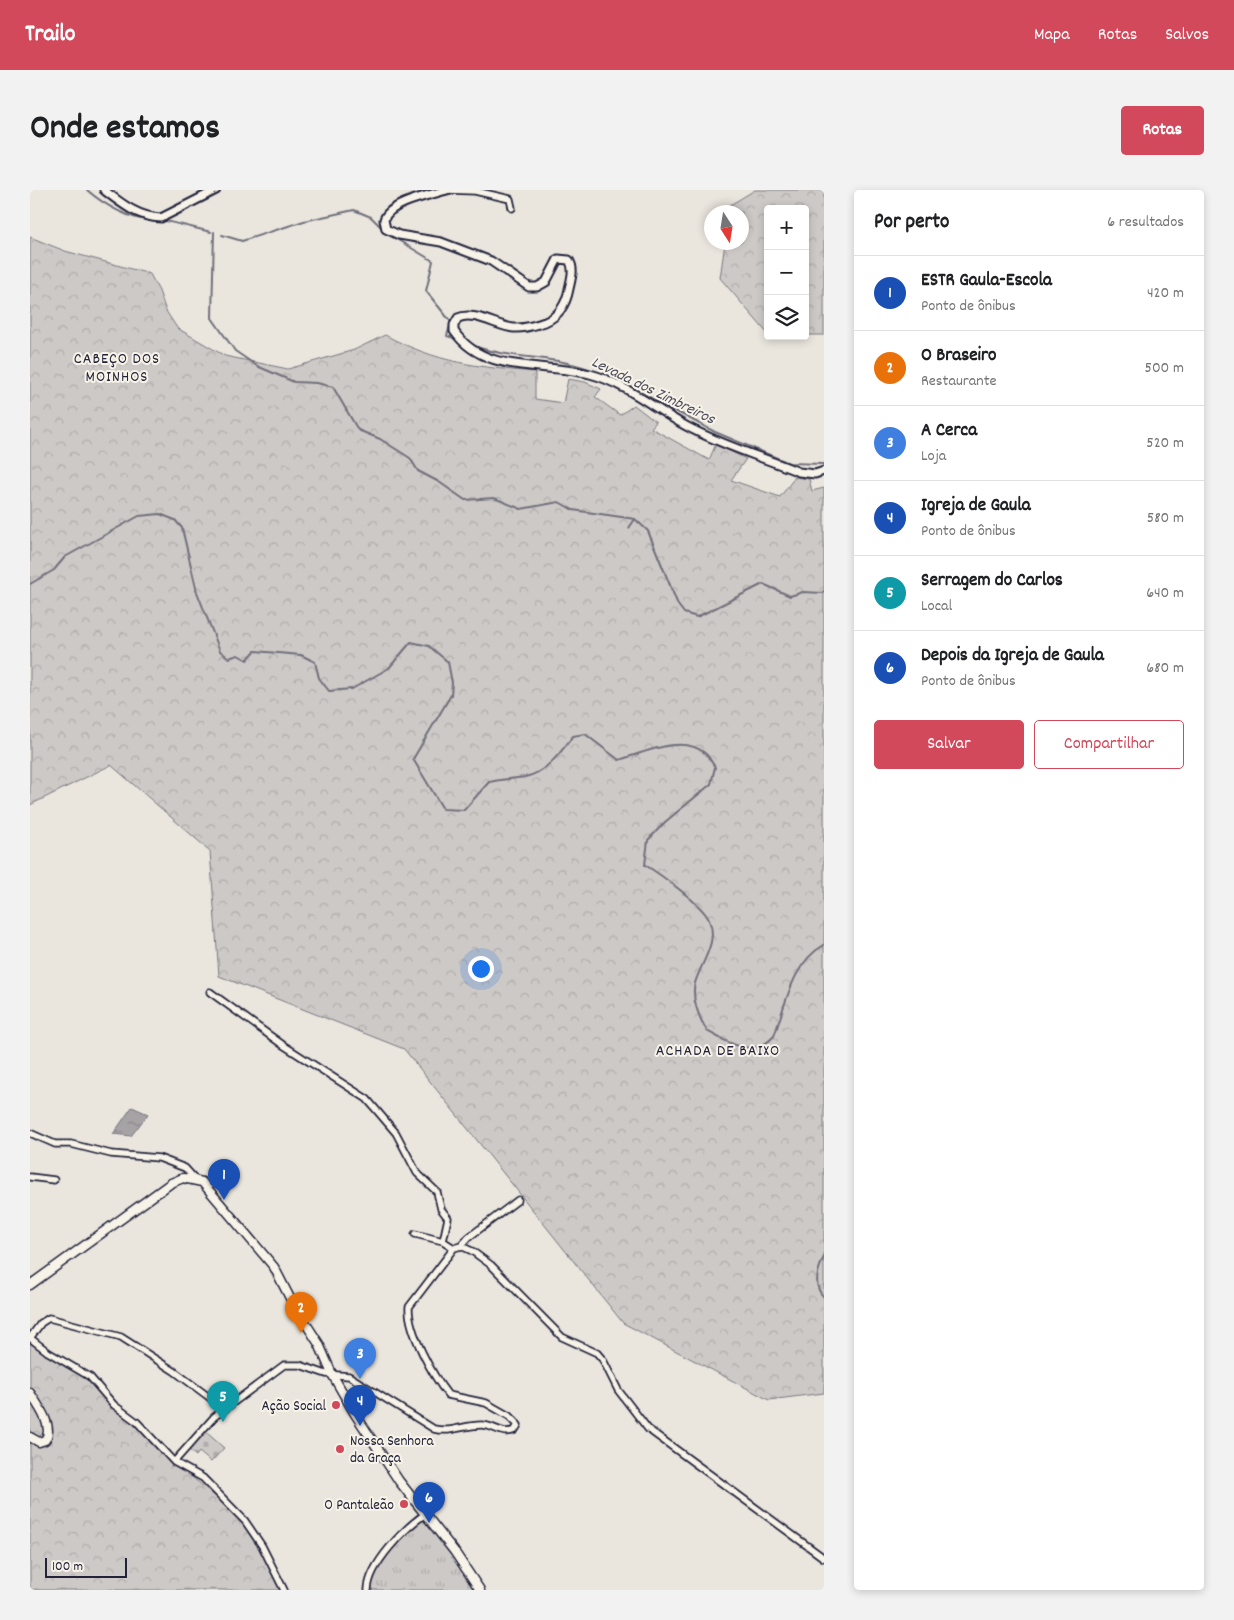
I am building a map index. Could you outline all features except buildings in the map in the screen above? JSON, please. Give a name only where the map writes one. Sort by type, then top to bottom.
[{"type":"main road","points":[[30,1285],[171,1183],[184,1178],[195,1179],[208,1188],[274,1267],[292,1302],[320,1344],[332,1374],[399,1481],[480,1590]]},
{"type":"main road","points":[[30,1393],[46,1423],[48,1433],[45,1440],[39,1442],[30,1436]]},
{"type":"street","points":[[104,190],[133,211],[161,218],[216,190]]},
{"type":"street","points":[[512,208],[510,199],[475,191],[447,190],[400,205],[390,210],[384,220],[386,229],[400,235],[441,242],[491,261],[529,287],[537,287],[546,282],[558,259],[569,260],[572,269],[567,299],[556,315],[550,320],[517,329],[468,315],[458,318],[454,325],[454,331],[475,353],[496,361],[570,370],[601,377],[695,430],[799,472],[816,474],[824,471]]},
{"type":"street","points":[[210,992],[283,1045],[368,1099],[396,1133],[417,1173],[437,1192],[442,1209],[448,1218],[443,1240]]},
{"type":"street","points":[[30,1142],[31,1134],[55,1144],[76,1144],[111,1154],[159,1158],[186,1168],[195,1179]]},
{"type":"street","points":[[30,1177],[54,1180]]},
{"type":"street","points":[[174,1462],[200,1430],[284,1365],[300,1366],[349,1376],[434,1429],[445,1432],[480,1425],[488,1426],[501,1433],[516,1430],[518,1425],[515,1420],[491,1406],[448,1394],[423,1352],[411,1323],[408,1307],[454,1248],[461,1246],[469,1237],[518,1200]]},
{"type":"street","points":[[415,1234],[443,1240],[454,1248]]},
{"type":"street","points":[[461,1246],[472,1251],[506,1278],[562,1337],[597,1353],[603,1360],[618,1390],[648,1429],[824,1558]]},
{"type":"street","points":[[225,1409],[174,1371],[116,1334],[50,1318],[41,1323],[30,1338],[48,1352],[90,1377],[114,1405],[137,1422],[174,1462],[203,1478],[245,1521],[262,1546],[284,1590]]},
{"type":"street","points":[[368,1590],[375,1569],[407,1527],[425,1514]]},
{"type":"green space","points":[[755,190],[824,190],[824,335],[809,335],[809,205],[764,205],[764,329],[720,278],[724,250],[749,250],[749,205],[730,205]]},
{"type":"green space","points":[[30,237],[65,251],[150,274],[159,291],[166,311],[177,328],[225,356],[288,369],[354,350],[385,335],[440,358],[495,368],[535,372],[535,399],[563,403],[568,379],[585,382],[601,389],[595,397],[620,415],[634,405],[656,422],[651,428],[709,460],[716,444],[746,459],[731,480],[780,497],[795,477],[809,479],[812,491],[824,488],[824,1393],[769,1400],[623,1323],[404,1049],[219,976],[210,851],[111,765],[30,805]]},
{"type":"green space","points":[[30,1342],[84,1372],[174,1462],[245,1521],[284,1590],[30,1590]]},
{"type":"green space","points":[[206,1432],[224,1448],[211,1462],[199,1452],[196,1456],[189,1450]]},
{"type":"green space","points":[[425,1514],[478,1590],[368,1590],[377,1568],[390,1548],[415,1521]]},
{"type":"water","points":[[132,1107],[148,1114],[131,1136],[113,1134]]},
{"type":"waterway","points":[[87,190],[118,211],[136,218],[153,220]]},
{"type":"waterway","name":"Levada dos Zimbreiros","points":[[222,235],[242,241],[304,221],[354,210],[371,217],[384,230]]},
{"type":"waterway","points":[[162,220],[211,232]]},
{"type":"waterway","points":[[214,232],[212,318],[235,351],[257,366],[294,382],[317,383],[333,387],[358,430],[380,439],[410,458],[418,471],[439,482],[465,500],[494,498],[521,509],[559,502],[573,510],[635,519],[648,531],[678,605],[684,613],[697,617],[763,584],[790,596],[803,592],[822,593],[824,591]]},
{"type":"waterway","name":"Levada dos Zimbreiros","points":[[388,234],[433,261],[426,291],[451,322],[447,336],[454,338]]},
{"type":"waterway","name":"Levada dos Zimbreiros","points":[[474,346],[504,354],[566,363],[596,372]]},
{"type":"waterway","name":"Levada dos Zimbreiros","points":[[632,388],[715,432],[789,463],[823,464]]},
{"type":"waterway","points":[[30,584],[54,570],[65,557],[139,516],[160,514],[175,520],[182,528],[197,592],[220,651],[229,658],[238,655],[247,660],[255,651],[301,655],[315,662],[319,678],[329,691],[352,689],[389,668],[411,642],[429,646],[448,662],[452,683],[451,695],[413,759],[443,809],[464,810],[489,782],[533,775],[552,761],[573,736],[585,734],[619,760],[663,746],[686,745],[697,748],[706,754],[715,767],[711,784],[665,822],[648,840],[645,865],[690,898],[699,906],[709,920],[712,928],[711,944],[695,983],[695,1001],[707,1031],[732,1044],[741,1047],[758,1047],[774,1036],[791,985],[797,973],[804,962],[824,945]]},
{"type":"waterway","points":[[629,528],[635,519]]},
{"type":"waterway","points":[[824,1257],[817,1277],[818,1288],[824,1297]]},
{"type":"place","name":"ESTR Gaula-Escola","points":[[224,1200]]},
{"type":"place","name":"O Braseiro","points":[[301,1333]]},
{"type":"place","name":"A Cerca","points":[[360,1379]]},
{"type":"place","name":"Ação Social","points":[[336,1405]]},
{"type":"place","name":"Serragem do Carlos","points":[[223,1422]]},
{"type":"place","name":"Igreja de Gaula","points":[[360,1426]]},
{"type":"place","name":"Nossa Senhora da Graça","points":[[340,1449]]},
{"type":"place","name":"O Pantaleão","points":[[404,1504]]},
{"type":"place","name":"Depois da Igreja de Gaula","points":[[429,1523]]},
{"type":"district","name":"CABEÇO DOS MOINHOS","points":[[117,366]]},
{"type":"district","name":"ACHADA DE BAIXO","points":[[718,1049]]}]
